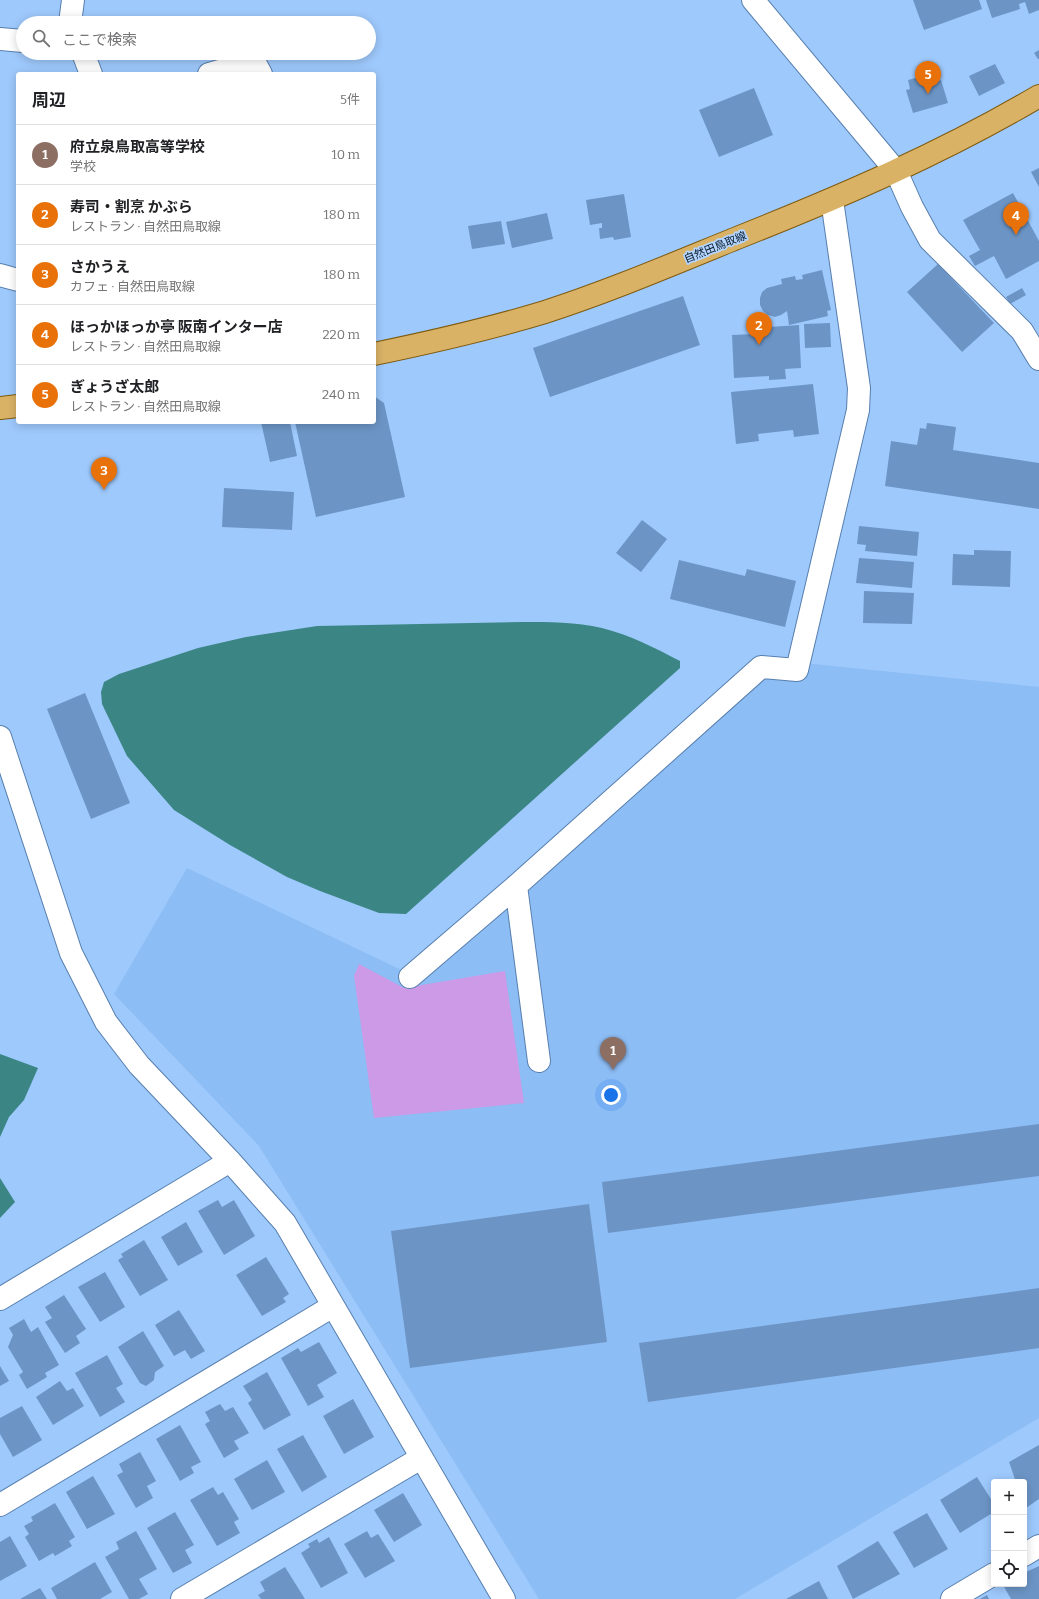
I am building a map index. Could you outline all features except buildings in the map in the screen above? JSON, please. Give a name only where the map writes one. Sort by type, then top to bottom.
[{"type":"main road","name":"自然田鳥取線","points":[[376,354],[445,340],[545,311],[647,274],[832,200],[896,171],[1012,112],[1039,96]]},
{"type":"main road","points":[[0,408],[16,406]]},
{"type":"street","points":[[71,16],[73,0]]},
{"type":"street","points":[[753,0],[896,171],[912,207],[930,240],[1022,331],[1039,359]]},
{"type":"street","points":[[0,39],[16,40]]},
{"type":"street","points":[[86,60],[90,72]]},
{"type":"street","points":[[216,72],[254,61],[261,72]]},
{"type":"street","points":[[410,977],[516,886],[761,667],[797,670],[858,410],[859,399],[859,388],[832,200]]},
{"type":"street","points":[[0,275],[16,279]]},
{"type":"street","points":[[0,737],[71,953],[106,1022],[139,1065],[230,1161],[285,1223],[504,1599]]},
{"type":"street","points":[[516,886],[539,1061]]},
{"type":"street","points":[[0,1299],[230,1161]]},
{"type":"street","points":[[0,1505],[333,1306]]},
{"type":"street","points":[[182,1599],[421,1458]]},
{"type":"street","points":[[1027,1553],[1039,1546]]},
{"type":"street","points":[[952,1599],[991,1576]]},
{"type":"shaded area","points":[[522,622],[572,623],[602,628],[622,634],[661,651],[680,661],[680,668],[406,914],[379,913],[287,877],[230,845],[174,810],[127,756],[102,704],[101,692],[104,682],[119,674],[198,648],[246,637],[317,626]]},
{"type":"shaded area","points":[[764,659],[1039,687],[1039,1418],[735,1599],[539,1599],[259,1146],[114,994],[187,868],[412,975]]},
{"type":"shaded area","points":[[359,964],[404,988],[505,971],[524,1103],[374,1118],[354,976]]},
{"type":"shaded area","points":[[0,1054],[38,1068],[24,1100],[9,1117],[0,1137]]},
{"type":"shaded area","points":[[0,1178],[15,1202],[0,1218]]},
{"type":"place","name":"ぎょうざ太郎","points":[[928,94]]},
{"type":"place","name":"ほっかほっか亭 阪南インター店","points":[[1016,235]]},
{"type":"place","name":"寿司・割烹 かぶら","points":[[759,345]]},
{"type":"place","name":"さかうえ","points":[[104,490]]},
{"type":"place","name":"府立泉鳥取高等学校","points":[[613,1070]]}]
